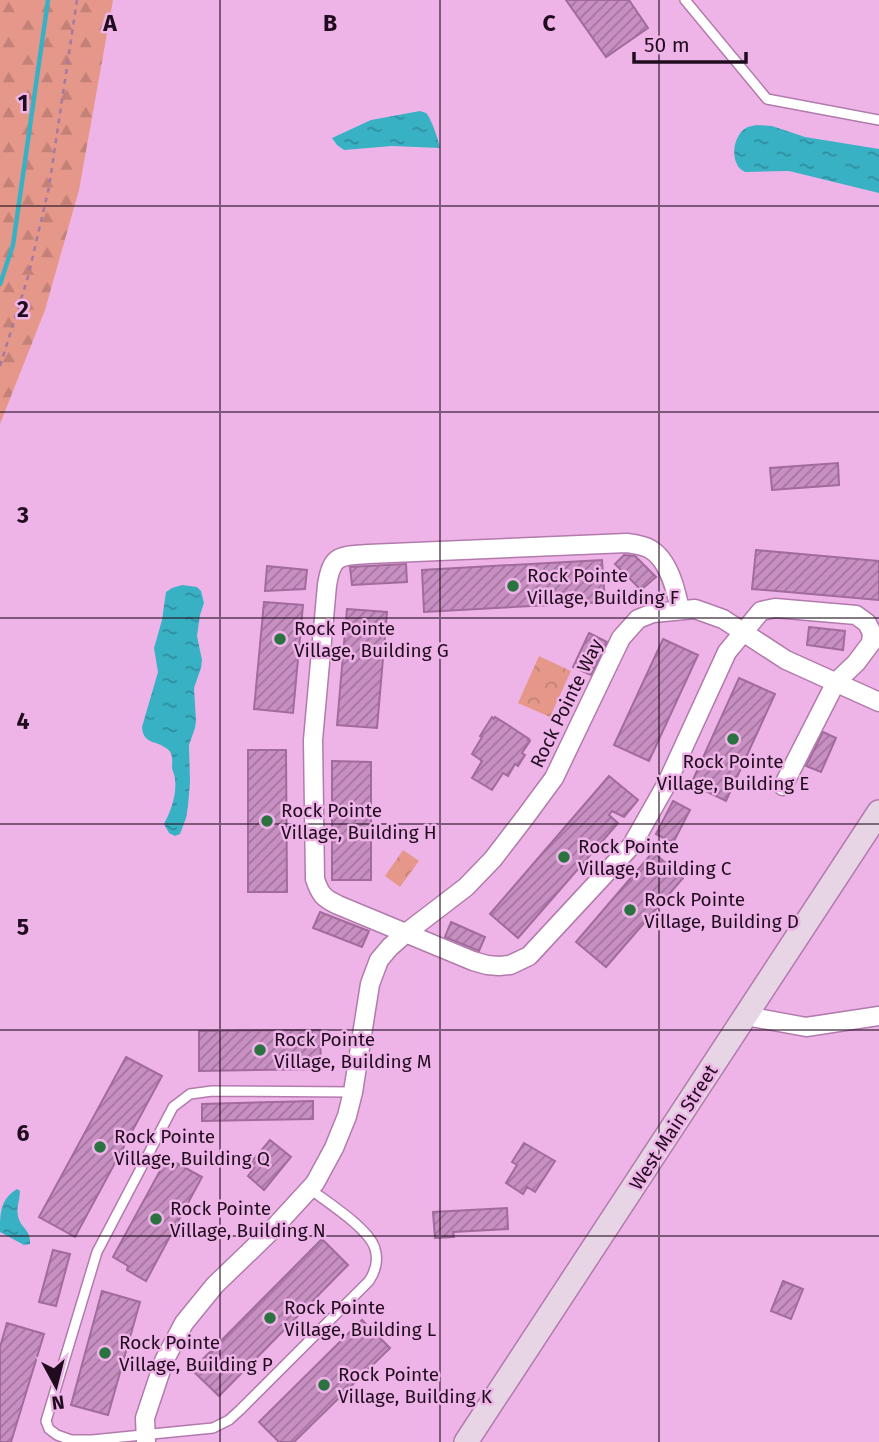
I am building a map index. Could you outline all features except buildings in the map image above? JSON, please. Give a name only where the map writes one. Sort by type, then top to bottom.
[{"type":"main road","name":"West Main Street","points":[[466,1442],[879,811]]},
{"type":"street","points":[[680,610],[676,587],[666,567],[651,549],[627,543],[349,555],[336,559],[330,568],[327,585],[313,740],[314,878],[320,893],[326,899],[473,961],[499,966],[510,965],[530,957],[632,845],[666,785],[727,652],[761,611],[775,608],[856,615],[867,623],[872,633],[871,643],[856,663],[836,682],[783,786]]},
{"type":"street","name":"Rock Pointe Way","points":[[146,1439],[145,1418],[164,1361],[184,1323],[215,1286],[310,1189],[334,1148],[353,1092],[374,971],[379,960],[406,933],[466,887],[493,859],[526,816],[554,778],[621,638],[638,619],[653,613],[695,608],[723,620],[786,660],[879,702]]},
{"type":"street","points":[[746,1016],[806,1027],[879,1016]]},
{"type":"lane","points":[[685,0],[767,99],[879,120]]},
{"type":"lane","points":[[310,1189],[370,1238],[375,1249],[375,1271],[369,1282],[229,1420],[213,1428],[146,1439],[71,1440],[49,1429],[46,1421],[97,1252],[173,1107],[190,1094],[212,1091],[353,1092]]},
{"type":"path","points":[[0,366],[28,277],[49,187],[77,0]]},
{"type":"green space","points":[[0,0],[113,0],[79,190],[45,310],[0,424]]},
{"type":"green space","points":[[539,656],[571,671],[550,717],[518,703]]},
{"type":"green space","points":[[403,850],[419,861],[400,887],[385,876]]},
{"type":"water","points":[[420,111],[426,113],[430,119],[440,148],[392,146],[344,150],[332,138],[371,120]]},
{"type":"water","points":[[757,125],[772,126],[805,137],[879,149],[879,193],[789,171],[745,172],[738,167],[735,160],[735,144],[742,131]]},
{"type":"water","points":[[182,585],[197,587],[204,603],[197,636],[202,660],[194,688],[196,721],[189,745],[188,806],[180,834],[175,836],[169,833],[164,824],[175,791],[171,755],[166,748],[147,739],[142,727],[158,672],[154,648],[166,592]]},
{"type":"water","points":[[17,1189],[20,1191],[18,1216],[29,1235],[30,1244],[24,1245],[0,1232],[4,1202]]},
{"type":"waterway","points":[[0,284],[13,245],[48,0]]},
{"type":"place","name":"Rock Pointe Village, Building F","points":[[513,586]]},
{"type":"place","name":"Rock Pointe Village, Building G","points":[[280,639]]},
{"type":"place","name":"Rock Pointe Village, Building E","points":[[733,739]]},
{"type":"place","name":"Rock Pointe Village, Building H","points":[[267,821]]},
{"type":"place","name":"Rock Pointe Village, Building C","points":[[564,857]]},
{"type":"place","name":"Rock Pointe Village, Building D","points":[[630,910]]},
{"type":"place","name":"Rock Pointe Village, Building M","points":[[260,1050]]},
{"type":"place","name":"Rock Pointe Village, Building Q","points":[[100,1147]]},
{"type":"place","name":"Rock Pointe Village, Building N","points":[[156,1219]]},
{"type":"place","name":"Rock Pointe Village, Building L","points":[[270,1318]]},
{"type":"place","name":"Rock Pointe Village, Building P","points":[[105,1353]]},
{"type":"place","name":"Rock Pointe Village, Building K","points":[[324,1385]]}]
